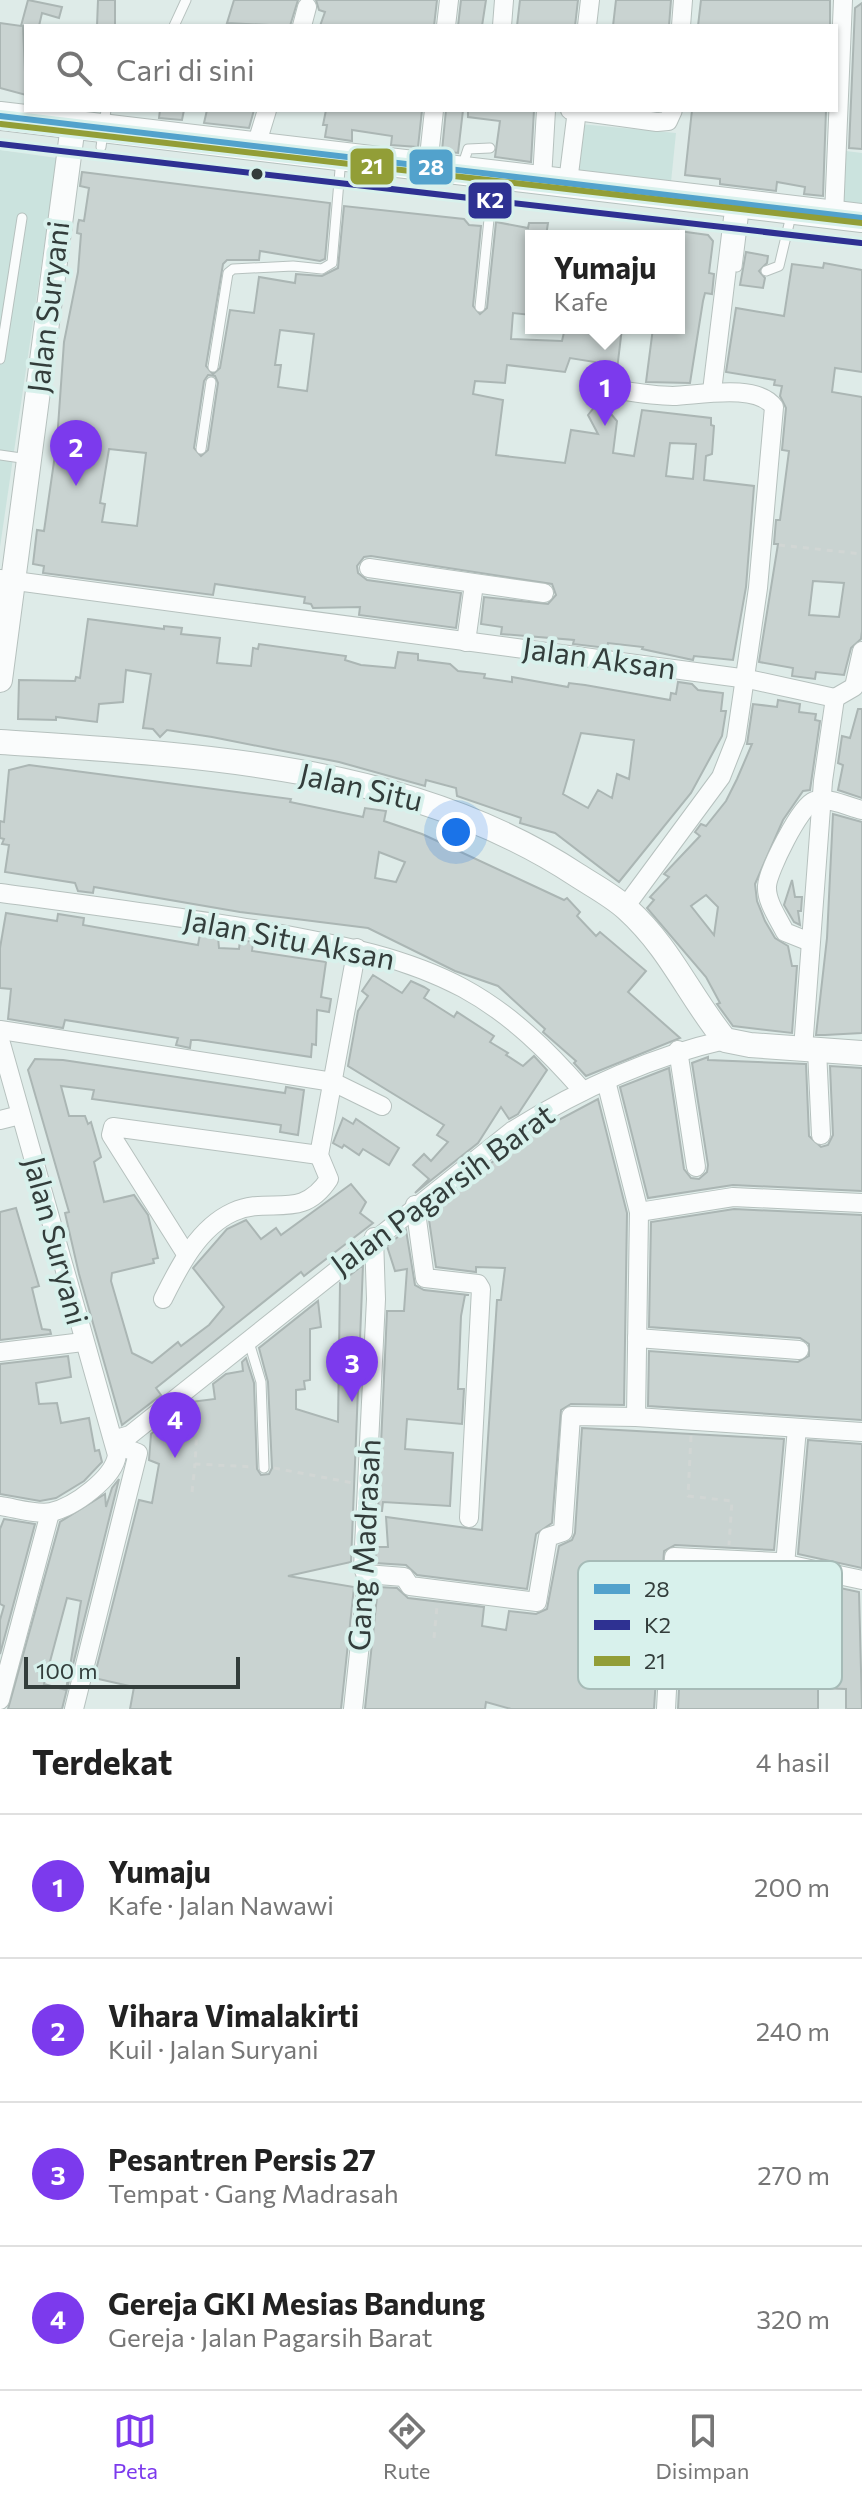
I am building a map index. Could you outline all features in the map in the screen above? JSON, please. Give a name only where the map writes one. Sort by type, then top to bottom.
[{"type":"main road","points":[[0,116],[72,134]]},
{"type":"main road","points":[[0,134],[72,134],[104,128],[256,146],[340,164],[428,166],[848,216]]},
{"type":"main road","points":[[104,128],[492,190],[862,233]]},
{"type":"street","points":[[446,24],[449,0]]},
{"type":"street","points":[[502,24],[504,0]]},
{"type":"street","points":[[587,24],[590,0]]},
{"type":"street","points":[[681,24],[683,0]]},
{"type":"street","points":[[843,0],[848,216]]},
{"type":"street","points":[[303,24],[307,7]]},
{"type":"street","points":[[256,146],[266,112]]},
{"type":"street","points":[[428,166],[434,112]]},
{"type":"street","points":[[546,112],[555,181]]},
{"type":"street","points":[[555,181],[576,112]]},
{"type":"street","points":[[590,112],[657,122],[668,121],[672,112]]},
{"type":"street","name":"Jalan Suryani","points":[[0,680],[7,580],[30,459],[72,134]]},
{"type":"street","points":[[712,391],[736,267],[738,218]]},
{"type":"street","points":[[611,389],[674,396],[712,391],[762,397],[774,407],[748,679],[736,739],[721,777],[625,907]]},
{"type":"street","points":[[369,568],[544,593]]},
{"type":"street","name":"Jalan Aksan","points":[[7,580],[748,679],[835,698]]},
{"type":"street","points":[[466,642],[474,584]]},
{"type":"street","points":[[821,1135],[810,1050],[810,942],[822,800],[835,698],[854,687],[862,651]]},
{"type":"street","name":"Jalan Situ","points":[[0,742],[240,764],[319,775],[396,793],[466,815],[531,845],[625,907],[665,947],[725,1040]]},
{"type":"street","points":[[810,942],[785,932],[767,887],[801,813],[811,801],[822,800],[862,810]]},
{"type":"street","name":"Jalan Situ Aksan","points":[[0,893],[219,923],[357,948],[431,972],[477,996],[529,1034],[583,1091]]},
{"type":"street","points":[[163,1299],[186,1254],[232,1212],[305,1202],[329,1179],[319,1155],[357,948]]},
{"type":"street","points":[[0,1030],[333,1082],[382,1106]]},
{"type":"street","name":"Jalan Suryani","points":[[0,1040],[107,1423],[116,1442],[138,1453],[74,1709]]},
{"type":"street","name":"Jalan Pagarsih Barat","points":[[116,1442],[130,1435],[374,1237],[512,1131],[583,1091],[678,1050],[725,1040],[862,1053]]},
{"type":"street","points":[[678,1050],[696,1167]]},
{"type":"street","points":[[606,1081],[639,1212],[636,1417]]},
{"type":"street","points":[[0,1120],[20,1115]]},
{"type":"street","points":[[186,1254],[111,1135],[113,1127],[319,1155]]},
{"type":"street","points":[[639,1212],[733,1197],[862,1203]]},
{"type":"street","points":[[415,1205],[425,1278],[478,1284],[481,1289],[469,1518]]},
{"type":"street","name":"Gang Madrasah","points":[[353,1709],[366,1574],[363,1568],[376,1299],[374,1237]]},
{"type":"street","points":[[637,1338],[799,1350]]},
{"type":"street","points":[[0,1352],[83,1342]]},
{"type":"street","points":[[366,1574],[399,1575],[410,1586],[537,1602],[548,1537],[563,1532],[571,1416],[636,1417],[862,1432]]},
{"type":"street","points":[[785,1561],[797,1428]]},
{"type":"street","points":[[0,1506],[50,1513],[96,1484],[116,1464],[116,1442]]},
{"type":"street","points":[[0,1700],[50,1513]]},
{"type":"street","points":[[672,1561],[677,1556],[747,1561]]},
{"type":"street","points":[[842,1576],[862,1580]]},
{"type":"street","points":[[666,1709],[667,1689]]},
{"type":"lane","points":[[175,24],[186,0]]},
{"type":"lane","points":[[461,170],[468,149],[490,148]]},
{"type":"lane","points":[[213,367],[228,273],[233,269],[277,266],[322,269],[332,263],[340,164]]},
{"type":"lane","points":[[480,307],[492,190]]},
{"type":"lane","points":[[0,359],[22,218]]},
{"type":"lane","points":[[766,271],[779,266],[789,224]]},
{"type":"lane","points":[[201,449],[211,382]]},
{"type":"lane","points":[[0,455],[30,459]]},
{"type":"lane","points":[[248,1339],[261,1382],[264,1468]]},
{"type":"path","points":[[763,544],[862,554]]},
{"type":"path","points":[[692,1421],[688,1496],[732,1501],[728,1559]]},
{"type":"path","points":[[192,1492],[195,1464]]},
{"type":"path","points":[[434,1638],[438,1590]]},
{"type":"shaded area","points":[[580,124],[676,133],[671,182],[574,171]]},
{"type":"shaded area","points":[[0,150],[57,158],[0,547]]},
{"type":"shaded area","points":[[846,151],[862,153],[862,206],[842,204]]},
{"type":"building","points":[[28,0],[62,7],[59,18],[42,13],[39,24],[23,26],[24,94],[0,88],[0,23],[21,26]]},
{"type":"building","points":[[98,0],[115,0],[115,24],[97,24]]},
{"type":"building","points":[[234,0],[298,0],[291,24],[227,23]]},
{"type":"building","points":[[316,0],[437,0],[434,24],[321,24],[325,12],[319,10]]},
{"type":"building","points":[[461,0],[486,0],[482,24],[458,24]]},
{"type":"building","points":[[520,0],[578,0],[575,24],[517,24]]},
{"type":"building","points":[[616,0],[671,0],[669,24],[613,24]]},
{"type":"building","points":[[701,0],[830,0],[830,24],[698,24]]},
{"type":"building","points":[[862,3],[862,149],[849,148],[855,8]]},
{"type":"building","points":[[160,112],[184,112],[182,120],[159,118]]},
{"type":"building","points":[[207,112],[253,112],[249,128],[204,123]]},
{"type":"building","points":[[326,112],[422,112],[418,147],[391,145],[392,136],[352,130],[352,141],[325,137],[327,125],[323,125]]},
{"type":"building","points":[[446,112],[463,112],[458,153],[442,151]]},
{"type":"building","points":[[468,112],[534,112],[531,162],[495,157],[500,121],[468,117]]},
{"type":"building","points":[[692,112],[826,112],[823,196],[804,194],[805,187],[777,182],[776,191],[720,184],[720,179],[685,175]]},
{"type":"building","points":[[82,172],[330,203],[325,259],[320,261],[260,251],[259,260],[227,260],[223,264],[206,366],[213,374],[220,368],[230,310],[254,313],[259,277],[295,283],[296,274],[322,276],[338,268],[344,206],[464,219],[469,225],[481,226],[473,306],[480,314],[487,308],[496,222],[528,228],[529,223],[548,223],[547,230],[525,230],[525,314],[513,313],[511,339],[562,341],[564,334],[621,334],[616,378],[598,382],[599,371],[594,370],[595,362],[570,358],[565,372],[507,365],[505,383],[475,381],[473,394],[503,400],[496,455],[565,463],[571,430],[598,434],[588,415],[596,405],[612,406],[611,414],[617,421],[613,453],[634,456],[642,410],[711,418],[711,425],[714,426],[712,454],[706,456],[704,480],[754,486],[746,587],[733,660],[694,656],[693,660],[643,647],[608,643],[607,648],[573,644],[574,640],[501,634],[502,627],[481,624],[484,597],[548,604],[556,595],[552,584],[371,556],[364,557],[357,566],[358,573],[367,580],[461,593],[456,628],[359,615],[360,607],[313,608],[311,604],[304,603],[305,597],[215,584],[213,595],[43,573],[44,566],[33,564],[37,530],[44,531],[57,441],[64,342],[78,272],[81,234],[77,233],[78,224],[79,220],[84,221],[89,188],[80,186]],"holes":[[[280,330],[314,334],[307,391],[278,387],[281,365],[275,365]],[[208,375],[215,376],[218,383],[208,450],[201,456],[194,448],[204,381]],[[670,443],[696,444],[693,479],[666,476]],[[109,449],[146,453],[137,526],[102,522],[105,504],[100,503]]]},
{"type":"building","points":[[685,232],[708,235],[713,241],[709,273],[714,274],[712,294],[705,293],[703,301],[690,383],[646,382],[652,334],[685,334]]},
{"type":"building","points":[[746,252],[768,256],[767,263],[759,271],[765,278],[763,288],[740,285]]},
{"type":"building","points":[[824,263],[862,270],[862,372],[835,368],[832,392],[862,397],[862,631],[861,639],[851,648],[844,675],[816,672],[815,679],[792,676],[793,668],[759,662],[778,544],[774,544],[776,520],[780,520],[789,451],[782,450],[786,408],[780,396],[782,386],[774,385],[775,380],[726,372],[736,308],[784,316],[792,264],[823,268]],"holes":[[[813,581],[844,583],[839,617],[809,615]]]},
{"type":"building","points":[[88,619],[164,629],[164,626],[182,628],[181,634],[220,638],[217,663],[251,666],[253,648],[258,649],[259,644],[346,656],[345,660],[361,665],[395,668],[398,652],[418,654],[418,660],[450,664],[458,671],[485,674],[484,678],[512,682],[512,677],[568,687],[569,683],[670,700],[671,693],[676,694],[678,682],[692,684],[698,690],[723,693],[721,711],[726,711],[722,736],[691,793],[619,882],[555,833],[520,823],[521,818],[457,796],[456,788],[426,780],[425,786],[339,762],[212,737],[167,730],[160,737],[153,729],[143,728],[151,674],[126,670],[123,702],[99,704],[97,722],[56,717],[56,720],[18,719],[19,680],[75,681],[76,677],[80,678]],"holes":[[[581,733],[634,740],[629,779],[617,774],[612,798],[598,790],[588,808],[563,794]]]},
{"type":"building","points":[[778,700],[800,704],[799,712],[816,714],[815,720],[820,721],[810,790],[803,791],[783,820],[755,884],[757,901],[765,921],[775,938],[788,946],[792,966],[797,966],[792,1033],[733,1026],[717,1004],[720,1003],[706,977],[647,908],[654,900],[650,897],[669,877],[664,874],[700,836],[695,832],[701,824],[706,826],[726,801],[752,744],[747,744],[753,704],[777,707]],"holes":[[[706,895],[718,907],[714,935],[691,906]]]},
{"type":"building","points":[[858,709],[862,709],[862,798],[838,790],[843,765],[838,763],[842,736],[850,738]]},
{"type":"building","points":[[29,765],[291,799],[290,802],[363,817],[365,808],[386,811],[384,821],[422,834],[564,900],[567,898],[580,912],[577,916],[596,936],[600,932],[646,971],[628,992],[680,1038],[586,1076],[574,1063],[576,1061],[543,1032],[545,1029],[498,986],[455,971],[368,928],[240,912],[94,887],[93,893],[78,891],[75,883],[5,872],[9,845],[2,844],[4,839],[0,838],[0,821],[4,822],[9,770]],"holes":[[[379,852],[405,862],[396,882],[375,878]]]},
{"type":"building","points":[[833,814],[862,822],[862,1033],[816,1035],[827,938]]},
{"type":"building","points":[[792,880],[795,897],[802,897],[801,911],[798,911],[800,925],[794,922],[784,905]]},
{"type":"building","points":[[6,913],[57,921],[58,914],[84,918],[83,925],[198,945],[200,934],[218,937],[219,948],[239,949],[240,940],[253,942],[252,951],[326,962],[321,997],[331,999],[329,1012],[317,1010],[316,1045],[312,1044],[311,1057],[198,1040],[191,1040],[190,1048],[176,1045],[178,1038],[65,1020],[63,1028],[8,1019],[11,989],[0,988],[0,948]]},
{"type":"building","points":[[373,975],[402,993],[411,981],[424,987],[429,990],[424,998],[454,1017],[457,1012],[494,1036],[490,1042],[508,1053],[506,1055],[523,1066],[534,1056],[547,1070],[518,1114],[509,1119],[501,1107],[478,1143],[415,1193],[429,1179],[413,1165],[424,1154],[431,1161],[448,1142],[437,1135],[444,1125],[348,1066],[358,1011],[368,996],[362,991]]},
{"type":"building","points":[[708,1057],[708,1060],[806,1064],[809,1136],[821,1147],[828,1145],[833,1135],[830,1066],[862,1068],[862,1191],[733,1185],[648,1198],[620,1087],[669,1068],[684,1169],[691,1178],[699,1179],[707,1172],[708,1165],[692,1063]]},
{"type":"building","points":[[35,1059],[63,1060],[285,1093],[286,1087],[304,1090],[298,1135],[280,1132],[281,1125],[92,1099],[94,1090],[61,1086],[69,1116],[85,1116],[88,1124],[91,1122],[101,1157],[94,1162],[104,1202],[134,1195],[148,1215],[158,1258],[153,1259],[154,1263],[112,1273],[111,1281],[132,1353],[152,1363],[178,1342],[181,1346],[209,1325],[224,1307],[193,1268],[227,1229],[246,1220],[261,1239],[276,1228],[281,1235],[351,1184],[366,1202],[360,1213],[373,1223],[304,1276],[301,1272],[156,1388],[161,1395],[122,1425],[79,1274],[65,1213],[69,1212],[28,1070]]},
{"type":"building","points":[[598,1099],[627,1213],[624,1405],[571,1404],[561,1410],[552,1523],[536,1534],[527,1589],[417,1575],[406,1565],[375,1563],[376,1547],[388,1547],[386,1517],[482,1530],[497,1300],[501,1300],[505,1268],[476,1267],[476,1272],[436,1267],[428,1213],[505,1152],[520,1148],[519,1141]]},
{"type":"building","points":[[343,1118],[353,1124],[356,1119],[399,1148],[389,1165],[363,1149],[359,1155],[344,1145],[342,1148],[333,1143]]},
{"type":"building","points":[[16,1208],[39,1286],[32,1288],[42,1329],[50,1330],[51,1334],[0,1340],[0,1212]]},
{"type":"building","points":[[734,1209],[862,1215],[862,1420],[648,1406],[649,1351],[798,1362],[809,1356],[809,1344],[800,1338],[649,1327],[651,1222]]},
{"type":"building","points":[[406,1230],[415,1285],[424,1290],[469,1295],[465,1295],[461,1316],[458,1389],[464,1389],[462,1424],[407,1419],[405,1449],[453,1453],[450,1506],[383,1502],[382,1511],[378,1511],[387,1311],[404,1311],[407,1269],[395,1271],[387,1246]]},
{"type":"building","points":[[363,1265],[351,1562],[288,1576],[354,1587],[341,1709],[130,1709],[134,1687],[94,1678],[139,1500],[152,1503],[159,1464],[149,1460],[151,1434],[191,1402],[215,1399],[213,1384],[226,1374],[243,1371],[242,1362],[246,1358],[254,1383],[257,1469],[261,1475],[269,1474],[272,1468],[268,1382],[259,1348],[318,1301],[321,1327],[310,1329],[310,1380],[304,1381],[305,1389],[296,1390],[296,1409],[338,1422],[340,1283]]},
{"type":"building","points":[[68,1356],[71,1377],[36,1383],[39,1404],[57,1403],[61,1423],[89,1418],[95,1451],[99,1450],[102,1462],[84,1481],[56,1498],[40,1501],[0,1494],[0,1364]]},
{"type":"building","points":[[582,1428],[784,1439],[774,1550],[675,1545],[664,1551],[663,1561],[578,1561],[578,1689],[655,1689],[654,1709],[511,1709],[486,1702],[485,1709],[365,1709],[378,1587],[397,1588],[408,1598],[484,1607],[482,1626],[506,1630],[509,1611],[536,1614],[547,1609],[559,1546],[572,1540]]},
{"type":"building","points":[[808,1440],[862,1444],[862,1568],[842,1564],[842,1561],[798,1554]]},
{"type":"building","points":[[119,1479],[62,1709],[8,1709],[60,1522],[105,1494],[106,1507],[112,1488]],"holes":[[[67,1598],[81,1601],[66,1690],[44,1684]]]},
{"type":"building","points":[[4,1519],[35,1524],[0,1654],[0,1620],[4,1606],[0,1604],[0,1529]]},
{"type":"building","points":[[842,1588],[859,1592],[862,1709],[846,1709],[846,1689],[842,1689]]},
{"type":"building","points":[[679,1689],[818,1689],[818,1709],[678,1709]]},
{"type":"transit line","name":"28","points":[[0,116],[862,218]]},
{"type":"transit line","name":"21","points":[[1,124],[862,223]]},
{"type":"transit line","name":"K2","points":[[0,144],[861,243]]},
{"type":"place","name":"Yumaju","points":[[605,426]]},
{"type":"place","name":"Vihara Vimalakirti","points":[[76,486]]},
{"type":"place","name":"Pesantren Persis 27","points":[[352,1402]]},
{"type":"place","name":"Gereja GKI Mesias Bandung","points":[[175,1458]]}]
